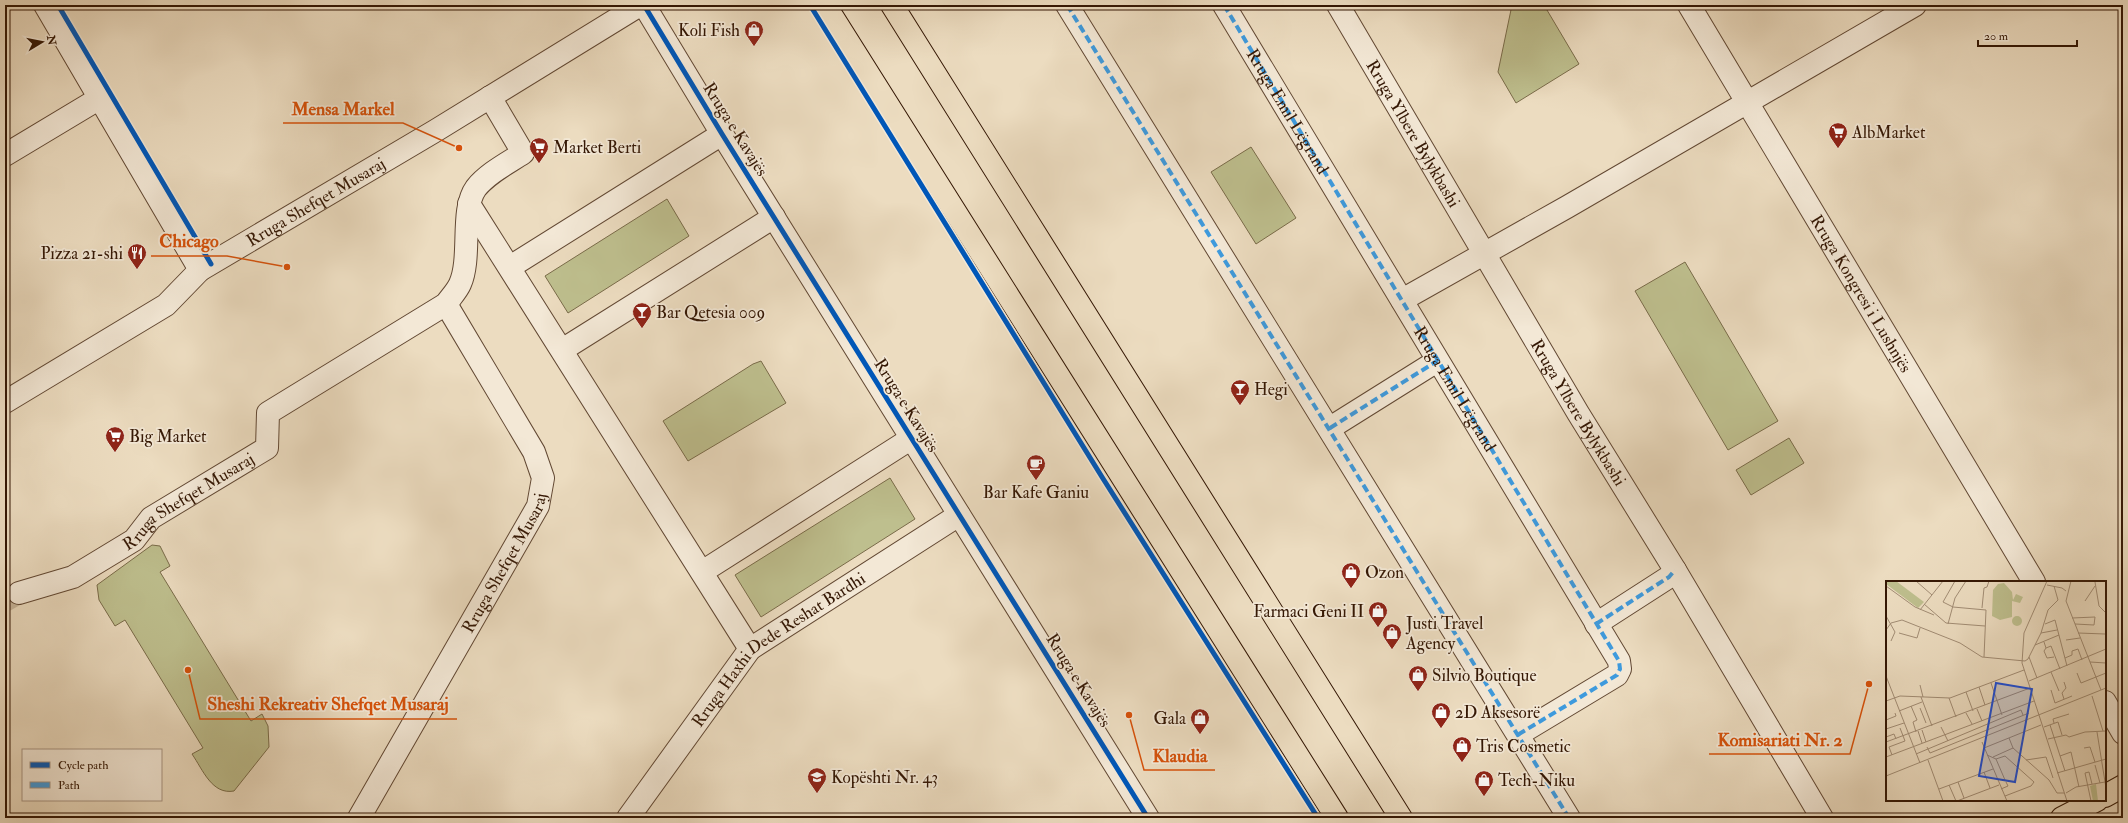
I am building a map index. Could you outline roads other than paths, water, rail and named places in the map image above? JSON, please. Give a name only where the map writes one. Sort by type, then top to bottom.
[{"type":"main road","points":[[825,5],[1337,818]]},
{"type":"main road","points":[[892,5],[1401,818]]},
{"type":"main road","points":[[2106,795],[2123,786]]},
{"type":"main road","points":[[2062,818],[2095,801]]},
{"type":"street","points":[[45,5],[200,270]]},
{"type":"street","name":"Rruga Shefqet Musaraj","points":[[5,402],[166,305],[200,270],[490,97],[640,5]]},
{"type":"street","name":"Rruga e Kavajës","points":[[644,5],[722,134],[1148,818]]},
{"type":"street","points":[[1067,5],[1519,734],[1569,818]]},
{"type":"street","name":"Rruga Emil Lëgrand","points":[[1224,5],[1619,661],[1620,669],[1617,675],[1519,734]]},
{"type":"street","name":"Rruga Ylbere Bylykbashi","points":[[1338,5],[1578,413],[1674,570],[1822,818]]},
{"type":"street","name":"Rruga Kongresi i Lushnjës","points":[[1689,5],[2033,581]]},
{"type":"street","points":[[1402,300],[1747,103],[1915,5]]},
{"type":"street","name":"Rruga Shefqet Musaraj","points":[[19,593],[74,577],[134,540],[151,518],[267,448],[268,413],[446,304],[460,285],[465,263],[469,204],[476,189],[488,176],[523,153],[490,97]]},
{"type":"street","points":[[5,155],[100,98]]},
{"type":"street","points":[[510,267],[722,134]]},
{"type":"street","points":[[469,204],[750,649]]},
{"type":"street","points":[[562,350],[774,216]]},
{"type":"street","name":"Rruga Shefqet Musaraj","points":[[359,818],[538,506],[540,499],[543,478],[534,452],[446,304]]},
{"type":"street","points":[[1330,428],[1437,361]]},
{"type":"street","points":[[702,572],[912,438]]},
{"type":"street","name":"Rruga Haxhi Dede Reshat Bardhi","points":[[628,818],[750,649],[959,515]]},
{"type":"street","points":[[1596,624],[1669,577],[1674,570]]},
{"type":"street","points":[[2106,704],[2123,733]]},
{"type":"tunnel","points":[[5,601],[19,593]]},
{"type":"place","name":"Koli Fish","points":[[754,47]]},
{"type":"place","name":"Mensa Markel","points":[[459,148]]},
{"type":"place","name":"AlbMarket","points":[[1838,149]]},
{"type":"place","name":"Market Berti","points":[[539,164]]},
{"type":"place","name":"Chicago","points":[[287,267]]},
{"type":"place","name":"Pizza 21-shi","points":[[137,270]]},
{"type":"place","name":"Bar Qetesia 009","points":[[642,329]]},
{"type":"place","name":"Hegi","points":[[1240,406]]},
{"type":"place","name":"Big Market","points":[[115,453]]},
{"type":"place","name":"Bar Kafe Ganiu","points":[[1036,481]]},
{"type":"place","name":"Ozon","points":[[1351,589]]},
{"type":"place","name":"Farmaci Geni II","points":[[1378,628]]},
{"type":"place","name":"Justi Travel Agency","points":[[1392,650]]},
{"type":"place","name":"Sheshi Rekreativ Shefqet Musaraj","points":[[188,670]]},
{"type":"place","name":"Komisariati Nr. 2","points":[[1869,684]]},
{"type":"place","name":"Silvio Boutique","points":[[1418,692]]},
{"type":"place","name":"Klaudia","points":[[1129,715]]},
{"type":"place","name":"2D Aksesorë","points":[[1441,729]]},
{"type":"place","name":"Gala","points":[[1200,735]]},
{"type":"place","name":"Tris Cosmetic","points":[[1462,763]]},
{"type":"place","name":"Kopështi Nr. 43","points":[[817,794]]},
{"type":"place","name":"Tech-Niku","points":[[1484,797]]}]
